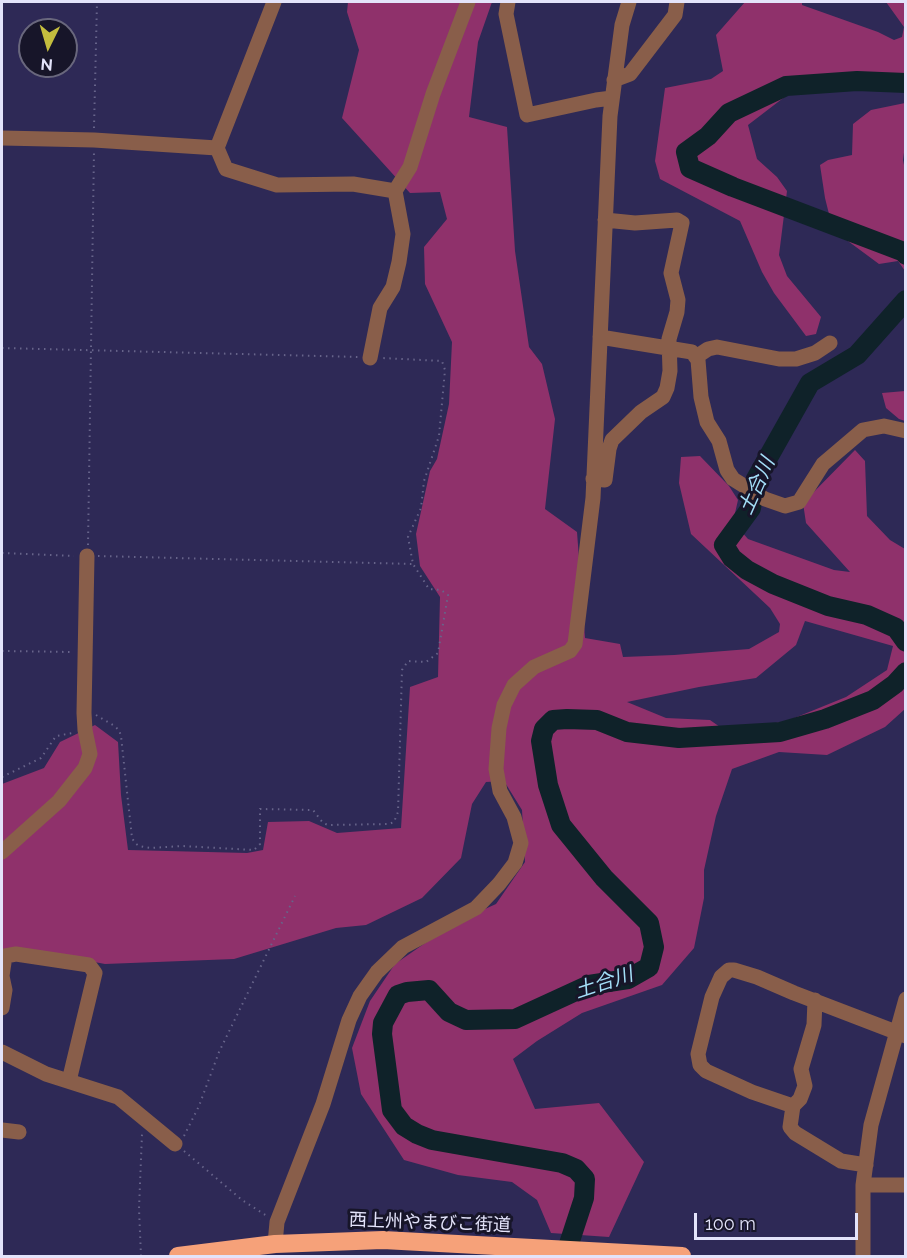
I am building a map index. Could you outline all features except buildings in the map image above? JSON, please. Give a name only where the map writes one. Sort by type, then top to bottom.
[{"type":"highway","name":"西上州やまびこ街道","points":[[188,1256],[275,1244],[295,1249],[383,1240],[682,1257]]},
{"type":"street","points":[[274,2],[217,148],[226,169],[278,185],[353,184],[395,191]]},
{"type":"street","points":[[370,358],[380,308],[393,287],[399,262],[403,234],[395,191],[410,167],[433,94],[468,2]]},
{"type":"street","points":[[508,2],[506,14],[527,115],[612,98]]},
{"type":"street","points":[[275,1244],[277,1221],[323,1104],[349,1020],[360,996],[377,972],[403,947],[476,908],[515,863],[521,843],[514,817],[501,791],[496,769],[499,728],[504,705],[514,685],[534,667],[570,651],[575,644],[593,479],[612,98],[622,25],[628,2]]},
{"type":"street","points":[[614,80],[630,75],[675,15],[677,2]]},
{"type":"street","points":[[2,138],[94,140],[217,148]]},
{"type":"street","points":[[593,479],[605,480],[612,440],[641,412],[663,397],[669,380],[671,347],[669,339],[678,300],[671,273],[682,223],[677,220],[661,219],[635,223],[605,220]]},
{"type":"street","points":[[600,337],[692,352],[698,360],[701,398],[707,422],[719,441],[727,470],[733,479],[742,485],[765,499],[785,506],[799,502],[823,464],[862,430],[884,426],[906,431]]},
{"type":"street","points":[[696,357],[708,349],[717,347],[779,359],[795,359],[815,353],[830,343]]},
{"type":"street","points":[[2,852],[59,801],[85,768],[90,754],[84,713],[87,556]]},
{"type":"street","points":[[2,1008],[5,990],[2,976],[5,956],[16,954],[89,965],[95,973],[69,1081]]},
{"type":"street","points":[[793,1106],[752,1092],[706,1071],[700,1065],[698,1054],[712,997],[721,977],[729,970],[757,976],[901,1033]]},
{"type":"street","points":[[863,1257],[863,1185],[871,1125],[901,1033],[906,999]]},
{"type":"street","points":[[815,1000],[814,1024],[801,1069],[805,1086],[800,1099],[793,1106],[790,1127],[795,1133],[841,1161],[866,1165]]},
{"type":"street","points":[[2,1052],[46,1074],[118,1097],[176,1145]]},
{"type":"street","points":[[2,1130],[19,1132]]},
{"type":"street","points":[[863,1185],[906,1185]]},
{"type":"path","points":[[87,556],[97,2]]},
{"type":"path","points":[[2,348],[434,360],[442,361],[445,370],[439,436],[424,481],[421,508],[408,537],[413,564],[429,589],[441,590],[447,595],[438,653],[426,662],[408,661],[402,670],[398,812],[394,822],[328,825],[323,823],[313,810],[260,809],[260,844],[254,850],[139,846],[132,838],[119,730],[93,714],[84,713]]},
{"type":"path","points":[[2,553],[413,564]]},
{"type":"path","points":[[2,651],[84,653]]},
{"type":"path","points":[[2,777],[41,758],[56,736],[85,730]]},
{"type":"path","points":[[277,1221],[242,1200],[176,1145],[199,1106],[219,1052],[295,896]]},
{"type":"path","points":[[141,1257],[139,1209],[142,1128],[146,1120]]},
{"type":"shaded area","points":[[348,2],[492,2],[478,42],[469,117],[507,127],[515,251],[529,347],[542,364],[555,419],[545,509],[577,532],[585,638],[620,644],[623,657],[749,649],[779,632],[780,624],[770,608],[691,534],[679,483],[681,457],[700,456],[729,486],[738,500],[733,522],[748,539],[834,570],[850,572],[806,523],[803,503],[855,450],[865,461],[867,516],[890,540],[905,549],[905,709],[885,727],[827,755],[779,752],[732,769],[716,816],[704,870],[704,898],[694,948],[662,985],[582,1013],[513,1059],[535,1109],[599,1103],[644,1162],[609,1237],[551,1233],[537,1200],[512,1182],[458,1175],[404,1160],[361,1094],[352,1048],[370,1001],[395,964],[454,923],[496,904],[525,862],[522,810],[504,781],[486,782],[472,804],[461,858],[422,898],[366,925],[336,928],[234,959],[105,964],[14,947],[2,952],[2,784],[44,768],[60,742],[95,725],[118,742],[121,795],[128,850],[247,853],[263,850],[268,822],[309,821],[337,833],[401,828],[410,687],[438,677],[440,597],[420,566],[416,534],[430,471],[437,459],[449,404],[452,342],[425,284],[424,247],[447,219],[440,192],[410,193],[342,118],[359,50],[347,12]],"holes":[[[805,621],[893,646],[887,670],[846,697],[787,721],[747,728],[720,727],[710,720],[666,718],[627,702],[756,678],[796,645]]]},
{"type":"shaded area","points":[[745,2],[802,2],[802,5],[894,40],[902,37],[904,27],[886,2],[905,2],[905,91],[795,89],[748,125],[757,159],[777,177],[787,191],[779,255],[787,276],[821,317],[816,334],[806,336],[774,293],[762,272],[740,221],[660,179],[655,161],[665,88],[711,79],[723,71],[716,35]]},
{"type":"shaded area","points":[[905,103],[906,138],[903,160],[906,175],[905,271],[898,261],[879,264],[833,230],[820,165],[828,160],[852,155],[853,124],[871,110]]},
{"type":"shaded area","points":[[906,391],[905,421],[886,408],[882,393]]},
{"type":"waterway","name":"土合川","points":[[906,83],[857,81],[786,86],[729,113],[708,136],[686,152],[690,168],[733,187],[904,252],[906,255]]},
{"type":"waterway","name":"土合川","points":[[906,300],[857,355],[810,383],[756,479],[751,508],[724,545],[732,558],[747,570],[773,584],[828,606],[867,615],[896,628],[906,642]]},
{"type":"waterway","name":"土合川","points":[[565,1256],[584,1198],[585,1179],[576,1169],[562,1163],[432,1140],[404,1126],[392,1110],[382,1034],[383,1023],[398,995],[407,992],[429,990],[449,1012],[466,1020],[515,1019],[589,985],[628,979],[649,967],[654,947],[649,923],[604,878],[561,825],[548,785],[541,741],[544,729],[553,720],[567,719],[597,720],[627,732],[679,738],[780,732],[825,719],[873,700],[895,684],[906,672]]}]
